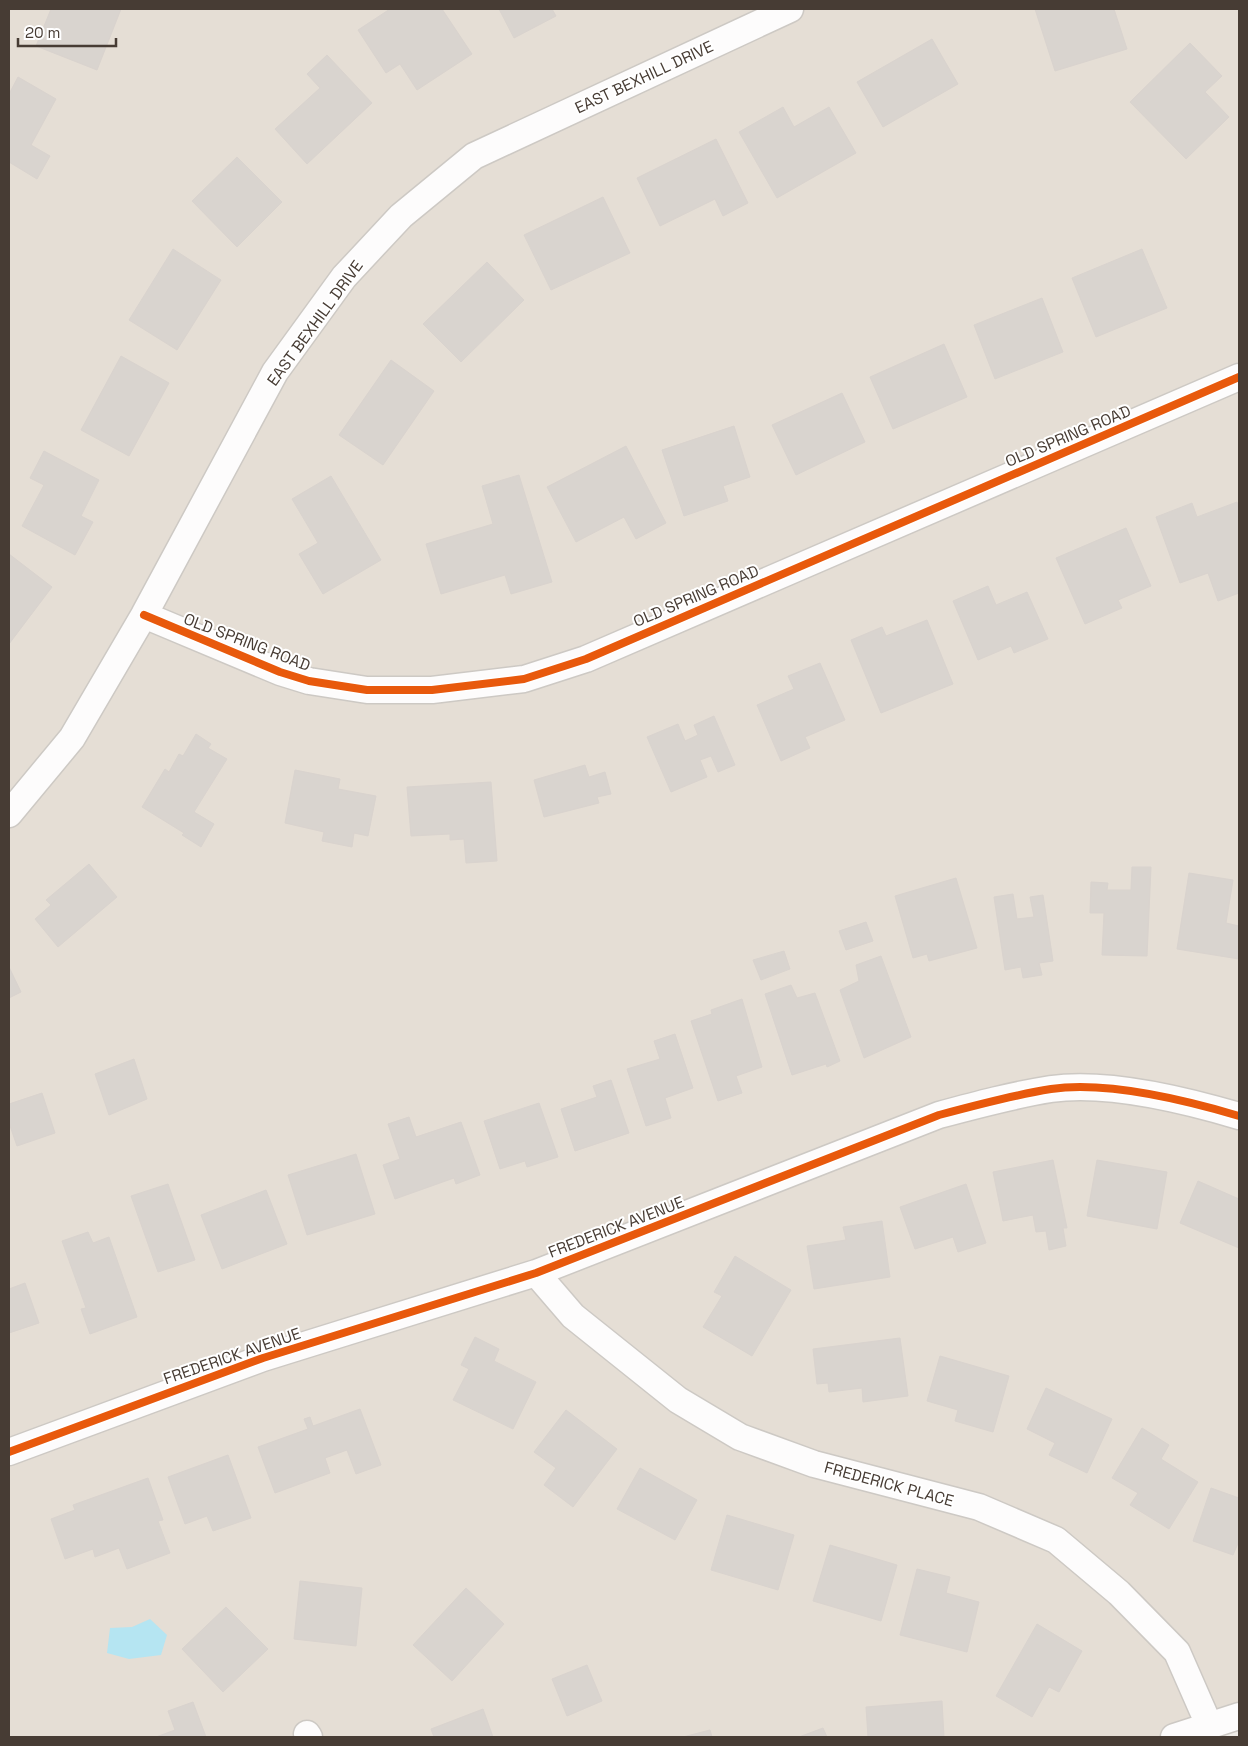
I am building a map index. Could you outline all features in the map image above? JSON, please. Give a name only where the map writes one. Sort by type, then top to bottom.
[{"type":"street","name":"EAST BEXHILL DRIVE","points":[[9,814],[72,738],[144,616],[275,372],[344,277],[401,216],[474,156],[790,9]]},
{"type":"street","name":"OLD SPRING ROAD","points":[[144,616],[309,682],[367,690],[432,690],[524,679],[593,656],[1239,377]]},
{"type":"street","name":"FREDERICK AVENUE","points":[[9,1452],[263,1358],[536,1273],[939,1115],[997,1100],[1052,1089],[1097,1089],[1150,1094],[1199,1104],[1239,1116]]},
{"type":"street","name":"FREDERICK PLACE","points":[[536,1273],[573,1316],[678,1400],[740,1437],[814,1464],[979,1507],[1056,1540],[1119,1593],[1176,1652],[1209,1725]]},
{"type":"street","points":[[1174,1737],[1239,1716]]},
{"type":"shaded area","points":[[9,9],[1239,9],[1239,1716],[1174,1737],[9,1737]]},
{"type":"water","points":[[150,1619],[167,1635],[161,1655],[129,1659],[107,1653],[110,1628],[132,1627]]},
{"type":"building","points":[[51,9],[121,9],[97,70],[36,46]]},
{"type":"building","points":[[390,9],[442,9],[472,54],[417,90],[400,64],[386,73],[358,30]]},
{"type":"building","points":[[499,9],[552,9],[556,16],[514,38]]},
{"type":"building","points":[[1035,9],[1114,9],[1127,49],[1055,71]]},
{"type":"building","points":[[932,39],[958,84],[883,127],[857,82]]},
{"type":"building","points":[[1190,43],[1222,76],[1205,92],[1229,117],[1186,159],[1130,102]]},
{"type":"building","points":[[327,55],[372,103],[307,164],[275,129],[320,88],[307,74]]},
{"type":"building","points":[[18,77],[56,99],[31,145],[50,156],[37,179],[9,162],[9,94]]},
{"type":"building","points":[[783,107],[794,127],[829,107],[856,153],[777,198],[739,132]]},
{"type":"building","points":[[716,139],[748,203],[723,216],[715,199],[660,226],[637,178]]},
{"type":"building","points":[[237,157],[282,202],[237,247],[192,201]]},
{"type":"building","points":[[603,197],[630,253],[551,290],[524,235]]},
{"type":"building","points":[[173,249],[221,280],[177,350],[129,320]]},
{"type":"building","points":[[1142,249],[1167,308],[1096,337],[1072,278]]},
{"type":"building","points":[[487,262],[524,300],[461,362],[423,324]]},
{"type":"building","points":[[1042,298],[1063,352],[995,379],[974,325]]},
{"type":"building","points":[[944,344],[967,397],[893,429],[870,377]]},
{"type":"building","points":[[121,356],[169,383],[129,456],[81,430]]},
{"type":"building","points":[[391,360],[434,391],[383,465],[339,435]]},
{"type":"building","points":[[842,393],[865,442],[796,475],[772,425]]},
{"type":"building","points":[[734,426],[750,477],[723,486],[728,501],[684,516],[662,450]]},
{"type":"building","points":[[626,446],[666,523],[636,539],[624,517],[576,542],[547,487]]},
{"type":"building","points":[[44,451],[99,480],[81,516],[93,522],[75,555],[22,526],[44,485],[30,478]]},
{"type":"building","points":[[519,475],[552,582],[511,594],[505,575],[441,594],[426,544],[493,524],[482,486]]},
{"type":"building","points":[[331,476],[381,560],[323,594],[299,554],[318,543],[292,499]]},
{"type":"building","points":[[1237,502],[1239,509],[1239,593],[1218,601],[1208,573],[1180,583],[1156,517],[1192,503],[1197,517]]},
{"type":"building","points":[[1126,528],[1151,586],[1118,600],[1122,608],[1085,624],[1056,558]]},
{"type":"building","points":[[9,554],[52,587],[9,644]]},
{"type":"building","points":[[988,586],[996,605],[1027,592],[1048,639],[1014,653],[1011,646],[978,660],[953,601]]},
{"type":"building","points":[[927,620],[953,684],[881,713],[851,640],[882,627],[886,636]]},
{"type":"building","points":[[820,663],[845,720],[805,737],[810,748],[781,761],[757,705],[794,689],[788,676]]},
{"type":"building","points":[[714,716],[735,765],[718,772],[711,756],[700,760],[707,777],[671,792],[647,737],[678,724],[685,741],[698,735],[694,725]]},
{"type":"building","points":[[196,734],[211,744],[208,748],[227,759],[194,812],[214,824],[201,847],[182,835],[184,833],[142,807],[165,769],[169,772],[179,754],[183,756]]},
{"type":"building","points":[[585,765],[589,777],[605,772],[611,794],[597,797],[599,803],[544,817],[534,780]]},
{"type":"building","points":[[295,770],[340,779],[338,789],[376,796],[368,836],[354,833],[352,847],[322,841],[324,832],[285,823]]},
{"type":"building","points":[[491,782],[497,861],[466,863],[464,839],[450,840],[450,834],[411,836],[407,787]]},
{"type":"building","points":[[89,864],[117,897],[58,947],[35,919],[51,905],[46,900]]},
{"type":"building","points":[[1132,867],[1151,867],[1147,956],[1102,955],[1104,913],[1090,913],[1091,882],[1108,883],[1107,890],[1131,890]]},
{"type":"building","points":[[1189,873],[1233,880],[1226,923],[1239,926],[1239,959],[1177,949]]},
{"type":"building","points":[[956,878],[977,948],[929,961],[927,954],[913,958],[895,896]]},
{"type":"building","points":[[1013,894],[1017,919],[1034,917],[1030,897],[1043,895],[1053,961],[1039,963],[1042,975],[1023,978],[1021,967],[1005,970],[994,897]]},
{"type":"building","points":[[866,922],[873,941],[846,950],[839,931]]},
{"type":"building","points":[[784,951],[790,969],[761,980],[753,960]]},
{"type":"building","points":[[881,956],[911,1037],[864,1058],[840,990],[859,981],[856,965]]},
{"type":"building","points":[[9,967],[21,992],[9,998]]},
{"type":"building","points":[[791,985],[797,998],[815,993],[840,1061],[827,1067],[826,1064],[792,1075],[765,994]]},
{"type":"building","points":[[742,999],[762,1067],[736,1076],[742,1093],[718,1101],[691,1021],[712,1014],[711,1010]]},
{"type":"building","points":[[675,1034],[693,1088],[665,1098],[671,1118],[646,1126],[627,1069],[660,1059],[654,1041]]},
{"type":"building","points":[[134,1059],[147,1099],[109,1115],[95,1074]]},
{"type":"building","points":[[611,1080],[629,1133],[575,1151],[561,1109],[597,1097],[593,1086]]},
{"type":"building","points":[[42,1093],[55,1133],[17,1146],[9,1123],[9,1104]]},
{"type":"building","points":[[539,1103],[558,1157],[527,1167],[525,1161],[500,1169],[484,1121]]},
{"type":"building","points":[[409,1117],[416,1137],[461,1122],[480,1175],[456,1184],[454,1178],[395,1199],[383,1165],[400,1159],[388,1124]]},
{"type":"building","points":[[356,1154],[375,1214],[307,1235],[288,1175]]},
{"type":"building","points":[[1053,1160],[1067,1228],[1063,1228],[1066,1246],[1049,1250],[1046,1231],[1036,1232],[1033,1215],[1003,1221],[993,1172]]},
{"type":"building","points":[[1097,1160],[1167,1172],[1157,1229],[1087,1216]]},
{"type":"building","points":[[1198,1181],[1239,1199],[1239,1248],[1180,1223]]},
{"type":"building","points":[[168,1184],[195,1260],[158,1272],[131,1196]]},
{"type":"building","points":[[966,1184],[986,1243],[958,1252],[953,1237],[915,1249],[900,1207]]},
{"type":"building","points":[[266,1190],[287,1244],[222,1269],[201,1215]]},
{"type":"building","points":[[882,1221],[890,1277],[814,1289],[807,1246],[846,1240],[843,1227]]},
{"type":"building","points":[[88,1232],[93,1243],[109,1237],[137,1317],[90,1334],[81,1309],[86,1308],[62,1241]]},
{"type":"building","points":[[735,1256],[791,1290],[752,1356],[703,1327],[722,1296],[714,1292]]},
{"type":"building","points":[[25,1283],[39,1323],[9,1333],[9,1289]]},
{"type":"building","points":[[475,1337],[499,1349],[494,1361],[536,1382],[513,1429],[453,1400],[469,1369],[461,1365]]},
{"type":"building","points":[[900,1338],[908,1396],[863,1402],[862,1388],[829,1392],[828,1383],[817,1384],[813,1349]]},
{"type":"building","points":[[940,1356],[1009,1376],[993,1432],[955,1421],[958,1410],[927,1401]]},
{"type":"building","points":[[1046,1388],[1112,1419],[1087,1473],[1049,1455],[1055,1443],[1027,1429]]},
{"type":"building","points":[[360,1409],[381,1465],[356,1474],[347,1450],[325,1458],[330,1473],[275,1493],[258,1447],[308,1429],[304,1419],[310,1417],[313,1426]]},
{"type":"building","points":[[566,1410],[617,1449],[573,1507],[544,1485],[556,1468],[534,1452]]},
{"type":"building","points":[[1142,1428],[1169,1445],[1161,1459],[1198,1482],[1169,1529],[1130,1505],[1138,1493],[1112,1478]]},
{"type":"building","points":[[228,1455],[251,1518],[213,1531],[207,1516],[185,1524],[168,1477]]},
{"type":"building","points":[[640,1468],[697,1500],[675,1540],[617,1509]]},
{"type":"building","points":[[148,1478],[163,1520],[158,1521],[170,1553],[127,1569],[119,1548],[95,1557],[93,1549],[65,1559],[51,1519],[75,1510],[73,1505]]},
{"type":"building","points":[[1211,1488],[1239,1498],[1239,1541],[1233,1555],[1193,1541]]},
{"type":"building","points":[[727,1515],[794,1535],[778,1590],[711,1570]]},
{"type":"building","points":[[830,1545],[897,1565],[881,1621],[813,1601]]},
{"type":"building","points":[[917,1569],[950,1577],[946,1593],[979,1602],[967,1652],[900,1635]]},
{"type":"building","points":[[300,1581],[362,1588],[356,1646],[294,1639]]},
{"type":"building","points":[[466,1588],[504,1624],[452,1681],[413,1645]]},
{"type":"building","points":[[226,1607],[268,1649],[223,1692],[182,1649]]},
{"type":"building","points":[[1037,1624],[1082,1651],[1059,1692],[1049,1687],[1032,1717],[996,1696]]},
{"type":"building","points":[[587,1665],[602,1701],[567,1716],[552,1679]]},
{"type":"building","points":[[942,1701],[944,1737],[868,1737],[866,1707]]},
{"type":"building","points":[[193,1702],[206,1737],[156,1737],[175,1730],[168,1711]]},
{"type":"building","points":[[483,1709],[493,1737],[434,1737],[431,1729]]},
{"type":"building","points":[[823,1728],[827,1737],[799,1737]]},
{"type":"building","points":[[710,1730],[712,1737],[683,1737]]},
{"type":"cycle path","points":[[144,615],[280,672],[309,681],[367,690],[432,690],[524,679],[586,659],[1239,377]]},
{"type":"cycle path","points":[[9,1452],[263,1358],[536,1273],[939,1115],[1023,1094],[1073,1087],[1121,1090],[1171,1098],[1239,1116]]}]
